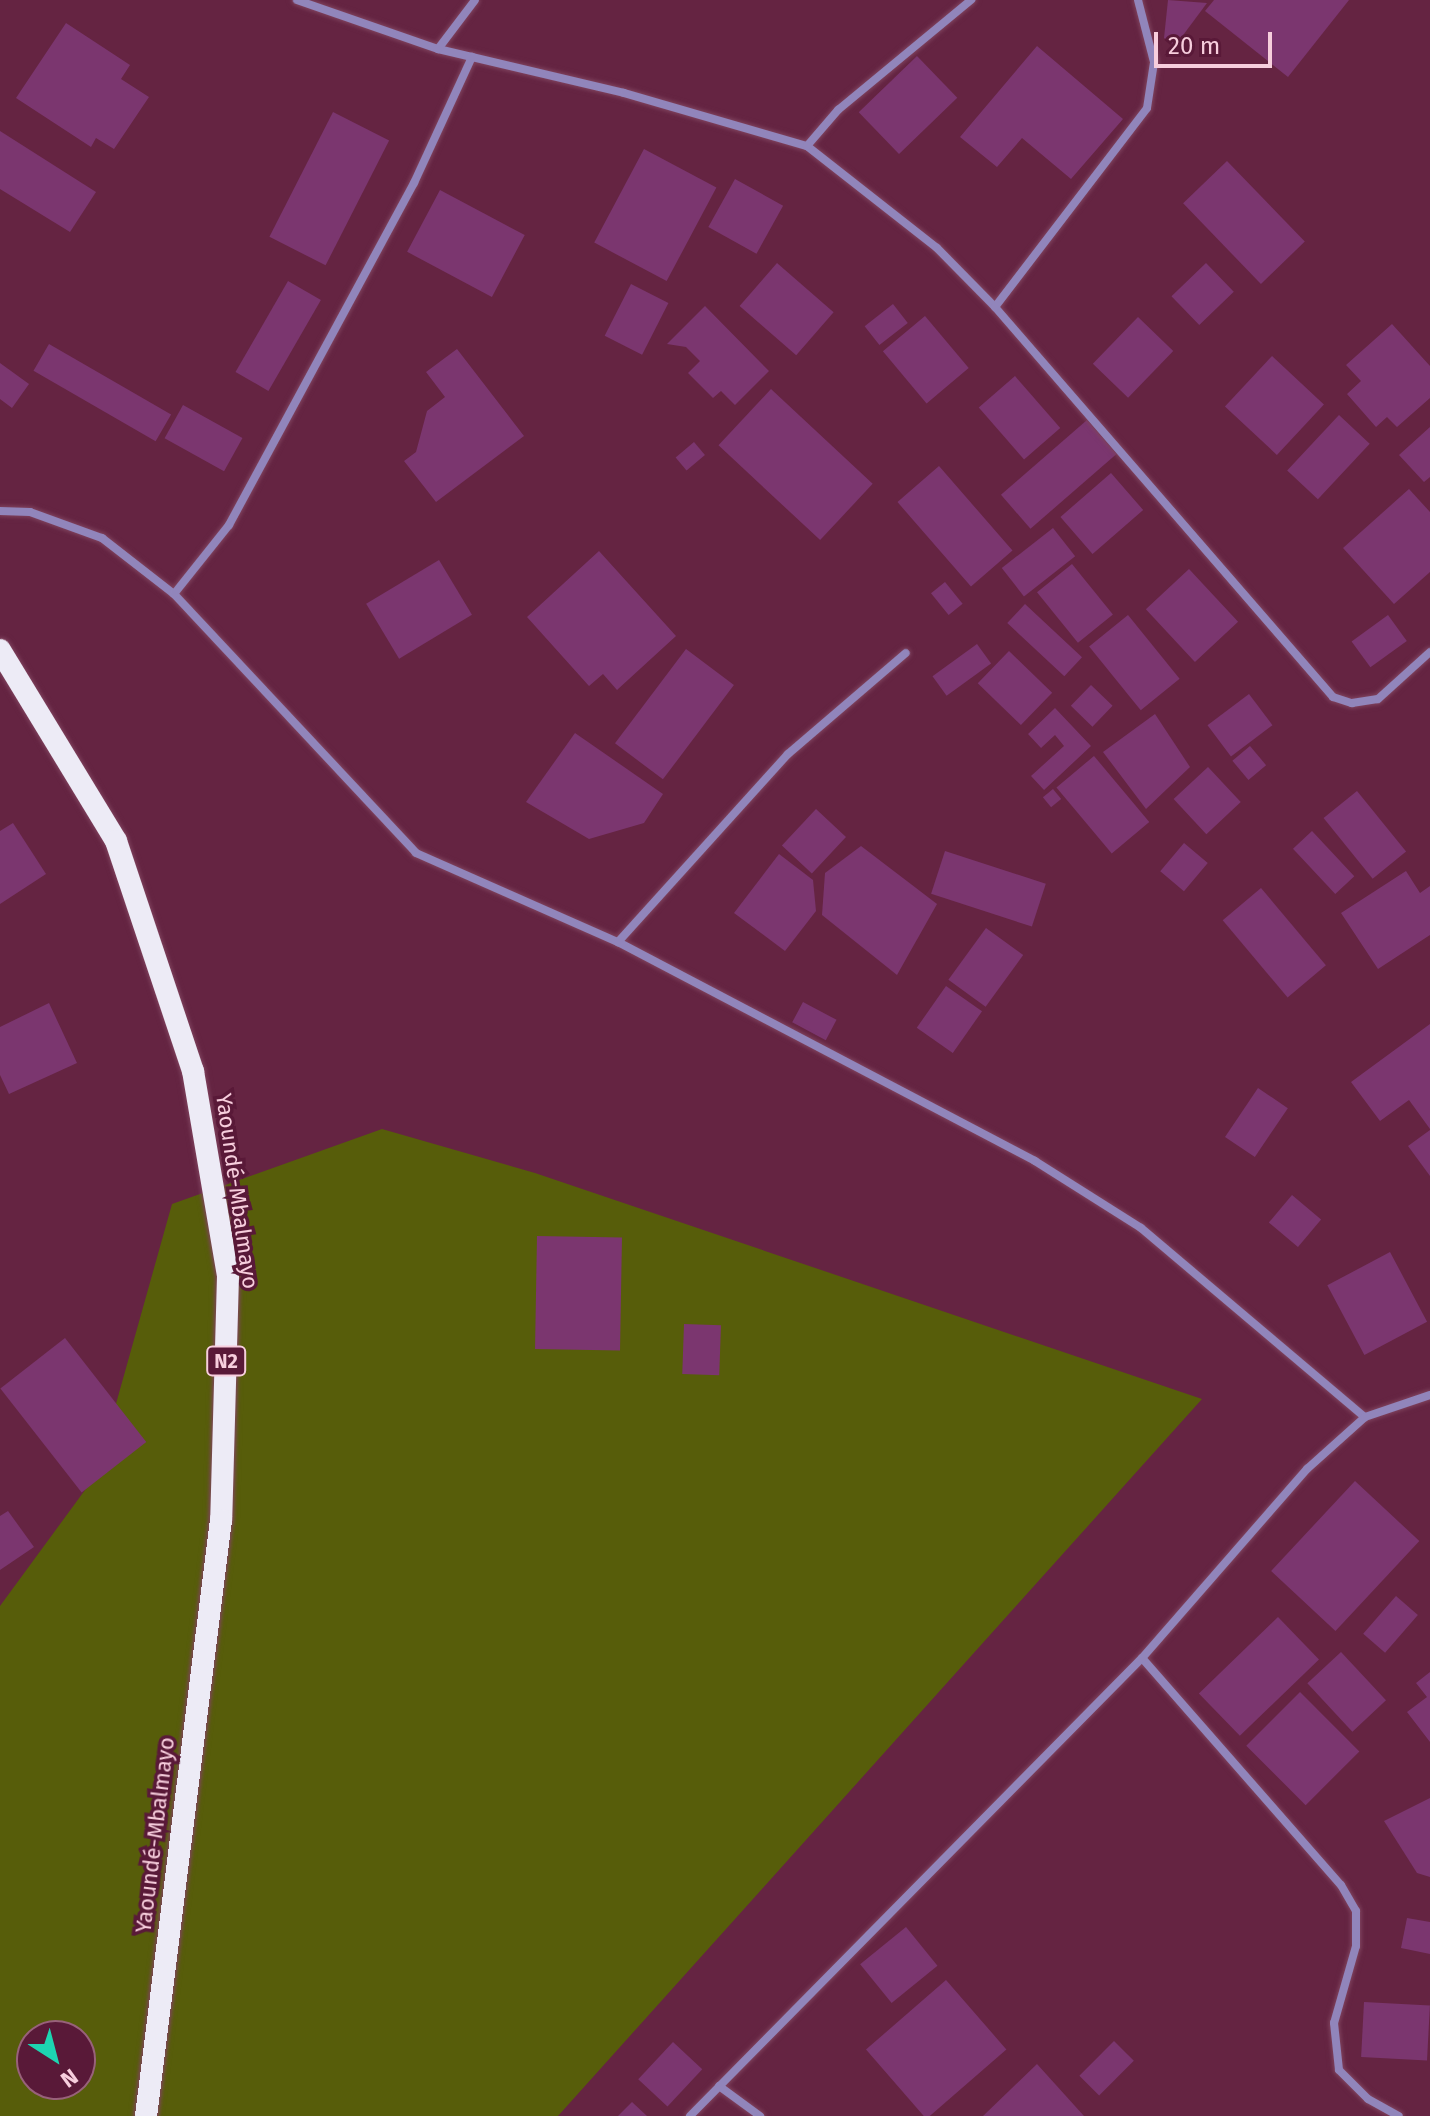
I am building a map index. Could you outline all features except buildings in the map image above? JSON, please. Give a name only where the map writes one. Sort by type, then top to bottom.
[{"type":"highway","name":"Yaoundé-Mbalmayo","points":[[0,650],[116,841],[193,1071],[228,1276],[221,1520],[146,2116]]},
{"type":"street","points":[[297,0],[438,49],[807,146],[937,248],[995,307],[1333,697],[1352,703],[1378,699],[1430,652]]},
{"type":"street","points":[[438,49],[475,0]]},
{"type":"street","points":[[807,146],[849,100],[971,0]]},
{"type":"street","points":[[995,307],[1147,108],[1154,62],[1138,0]]},
{"type":"street","points":[[174,594],[229,525],[414,183],[472,57]]},
{"type":"street","points":[[0,511],[30,512],[102,538],[174,594],[416,853],[618,942],[1035,1161],[1141,1228],[1365,1417]]},
{"type":"street","points":[[618,942],[788,754],[906,653]]},
{"type":"street","points":[[690,2116],[1142,1658],[1307,1469],[1365,1417],[1430,1395]]},
{"type":"street","points":[[1142,1658],[1341,1885],[1356,1911],[1356,1946],[1334,2023],[1339,2070],[1368,2099],[1399,2116]]},
{"type":"street","points":[[719,2086],[760,2116]]},
{"type":"green space","points":[[382,1129],[535,1173],[1202,1399],[558,2116],[0,2116],[0,1606],[96,1475],[172,1204]]}]
